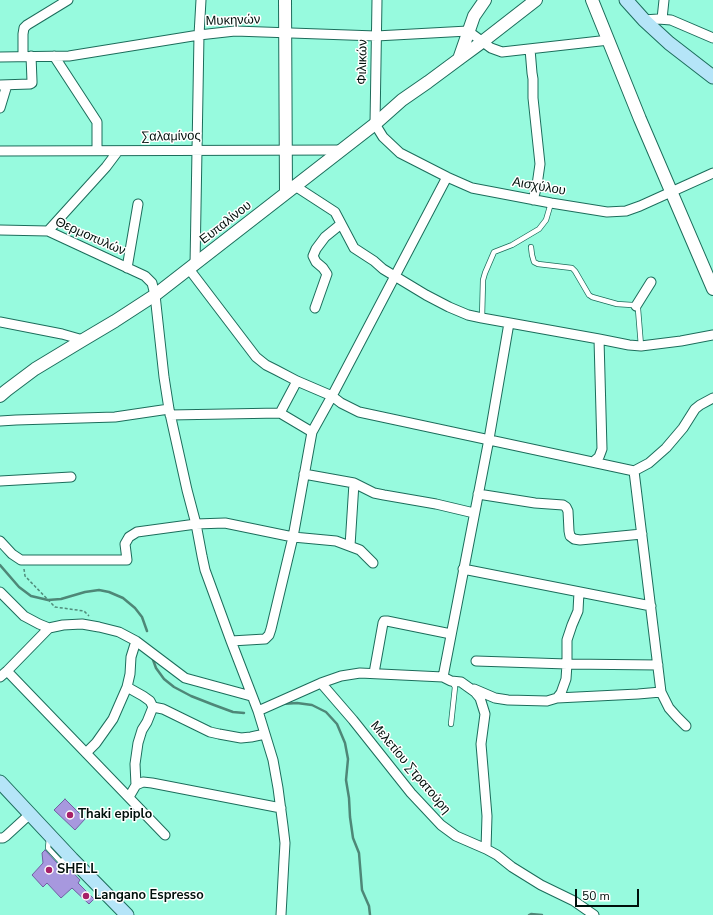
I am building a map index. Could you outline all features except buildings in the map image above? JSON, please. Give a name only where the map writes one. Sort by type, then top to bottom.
[{"type":"main road","points":[[626,0],[644,20],[669,43],[713,77]]},
{"type":"main road","points":[[0,782],[124,914]]},
{"type":"street","points":[[0,108],[4,85],[30,84],[32,82],[23,34],[24,28],[68,0]]},
{"type":"street","points":[[201,0],[198,150],[192,267],[256,357],[266,365],[297,381],[332,396],[341,404],[359,412],[634,471],[649,463],[666,448],[683,428],[695,409],[713,398]]},
{"type":"street","points":[[285,0],[285,150],[290,190],[335,212],[354,248],[374,261],[383,269],[426,295],[448,307],[468,315],[640,346],[713,335]]},
{"type":"street","name":"Φιλικών","points":[[375,124],[377,0]]},
{"type":"street","points":[[459,58],[474,16],[485,0]]},
{"type":"street","name":"Ευπαλίνου","points":[[2,391],[155,295],[375,124],[402,100],[482,42],[536,0]]},
{"type":"street","points":[[592,0],[640,119],[713,289]]},
{"type":"street","points":[[662,19],[664,0]]},
{"type":"street","points":[[644,20],[672,20],[713,38]]},
{"type":"street","name":"Μυκηνών","points":[[0,57],[68,56],[200,35],[235,31],[376,36],[468,31]]},
{"type":"street","points":[[468,31],[491,48],[502,52],[609,40]]},
{"type":"street","points":[[530,49],[533,98],[540,164],[533,200]]},
{"type":"street","points":[[54,56],[97,122],[97,150]]},
{"type":"street","name":"Αισχύλου","points":[[375,124],[383,137],[400,153],[472,188],[607,212],[626,211],[640,206],[713,173]]},
{"type":"street","name":"Σαλαμίνος","points":[[0,151],[342,150]]},
{"type":"street","points":[[48,231],[106,167],[118,151]]},
{"type":"street","points":[[231,641],[265,639],[269,635],[293,537],[312,432],[447,177]]},
{"type":"street","points":[[127,268],[138,204]]},
{"type":"street","points":[[315,308],[327,274],[316,262],[313,256],[316,249],[325,237],[341,224]]},
{"type":"street","name":"Θερμοπυλών","points":[[0,230],[48,231],[145,276],[152,284],[155,295]]},
{"type":"street","points":[[636,306],[651,282]]},
{"type":"street","points":[[155,295],[169,412],[196,524],[202,556],[231,641],[258,711],[273,760],[281,808],[285,849],[281,915]]},
{"type":"street","points":[[0,322],[62,334],[83,340]]},
{"type":"street","points":[[447,679],[451,634],[489,439],[509,323]]},
{"type":"street","points":[[593,462],[599,457],[602,449],[599,339]]},
{"type":"street","points":[[280,414],[297,381]]},
{"type":"street","points":[[0,421],[115,417],[169,412],[280,414],[312,432]]},
{"type":"street","points":[[634,471],[661,692],[669,708],[686,726]]},
{"type":"street","points":[[304,474],[354,483],[374,493],[436,504],[474,513]]},
{"type":"street","points":[[0,481],[71,477]]},
{"type":"street","points":[[350,546],[354,483]]},
{"type":"street","points":[[478,494],[535,503],[563,505],[568,511],[570,536],[574,540],[642,534]]},
{"type":"street","points":[[0,541],[12,554],[21,560],[127,560],[125,544],[129,537],[137,532],[196,524],[225,523],[293,537],[336,541],[360,550],[373,563]]},
{"type":"street","points":[[463,569],[651,606]]},
{"type":"street","points":[[0,592],[24,616],[49,628]]},
{"type":"street","points":[[557,698],[561,693],[566,679],[567,640],[578,611],[579,592]]},
{"type":"street","points":[[374,673],[384,621],[451,634]]},
{"type":"street","points":[[165,835],[86,754],[3,674],[49,628],[63,625],[82,624],[119,632],[136,641],[185,678],[251,696]]},
{"type":"street","points":[[86,754],[113,719],[127,687],[130,674],[131,657],[136,641]]},
{"type":"street","points":[[476,661],[658,665]]},
{"type":"street","points":[[258,711],[320,683],[341,676],[360,673],[447,679],[460,682],[495,698],[508,700],[546,701],[557,698],[661,692]]},
{"type":"street","name":"Μελετίου Στρατούρη","points":[[320,683],[353,720],[407,788],[441,825],[456,836],[497,855],[512,867],[541,885],[574,901],[594,915]]},
{"type":"street","points":[[468,686],[480,698],[485,714],[481,744],[487,816],[486,849]]},
{"type":"street","points":[[127,687],[150,701],[153,707],[142,730],[138,743],[135,764],[136,784],[129,797]]},
{"type":"street","points":[[153,707],[163,709],[210,732],[241,738],[265,734]]},
{"type":"street","points":[[136,784],[152,782],[281,808]]},
{"type":"street","points":[[0,838],[6,836],[30,814]]},
{"type":"lane","points":[[482,318],[483,280],[494,252],[512,245],[539,229],[546,220],[551,203]]},
{"type":"lane","points":[[531,247],[534,262],[538,264],[572,268],[589,295],[592,297],[617,304],[632,304],[636,306],[638,309],[640,346]]},
{"type":"lane","points":[[447,679],[453,683],[455,687],[451,724]]},
{"type":"path","points":[[21,560],[25,576],[56,607],[84,611],[99,627]]},
{"type":"waterway","points":[[0,565],[19,587],[31,596],[48,600],[61,599],[85,592],[99,590],[109,592],[123,598],[135,608],[142,617],[147,631]]},
{"type":"waterway","points":[[152,657],[156,668],[164,679],[174,687],[191,696],[214,705],[233,712],[244,713]]},
{"type":"waterway","points":[[282,704],[297,703],[312,705],[326,712],[337,724],[345,743],[348,759],[346,780],[353,838],[359,853],[362,890],[369,906],[370,915]]},
{"type":"waterway","points":[[529,915],[542,915]]},
{"type":"place","name":"Thaki epiplo","points":[[70,815]]},
{"type":"place","name":"SHELL","points":[[49,870]]},
{"type":"place","name":"Langano Espresso","points":[[86,896]]}]
